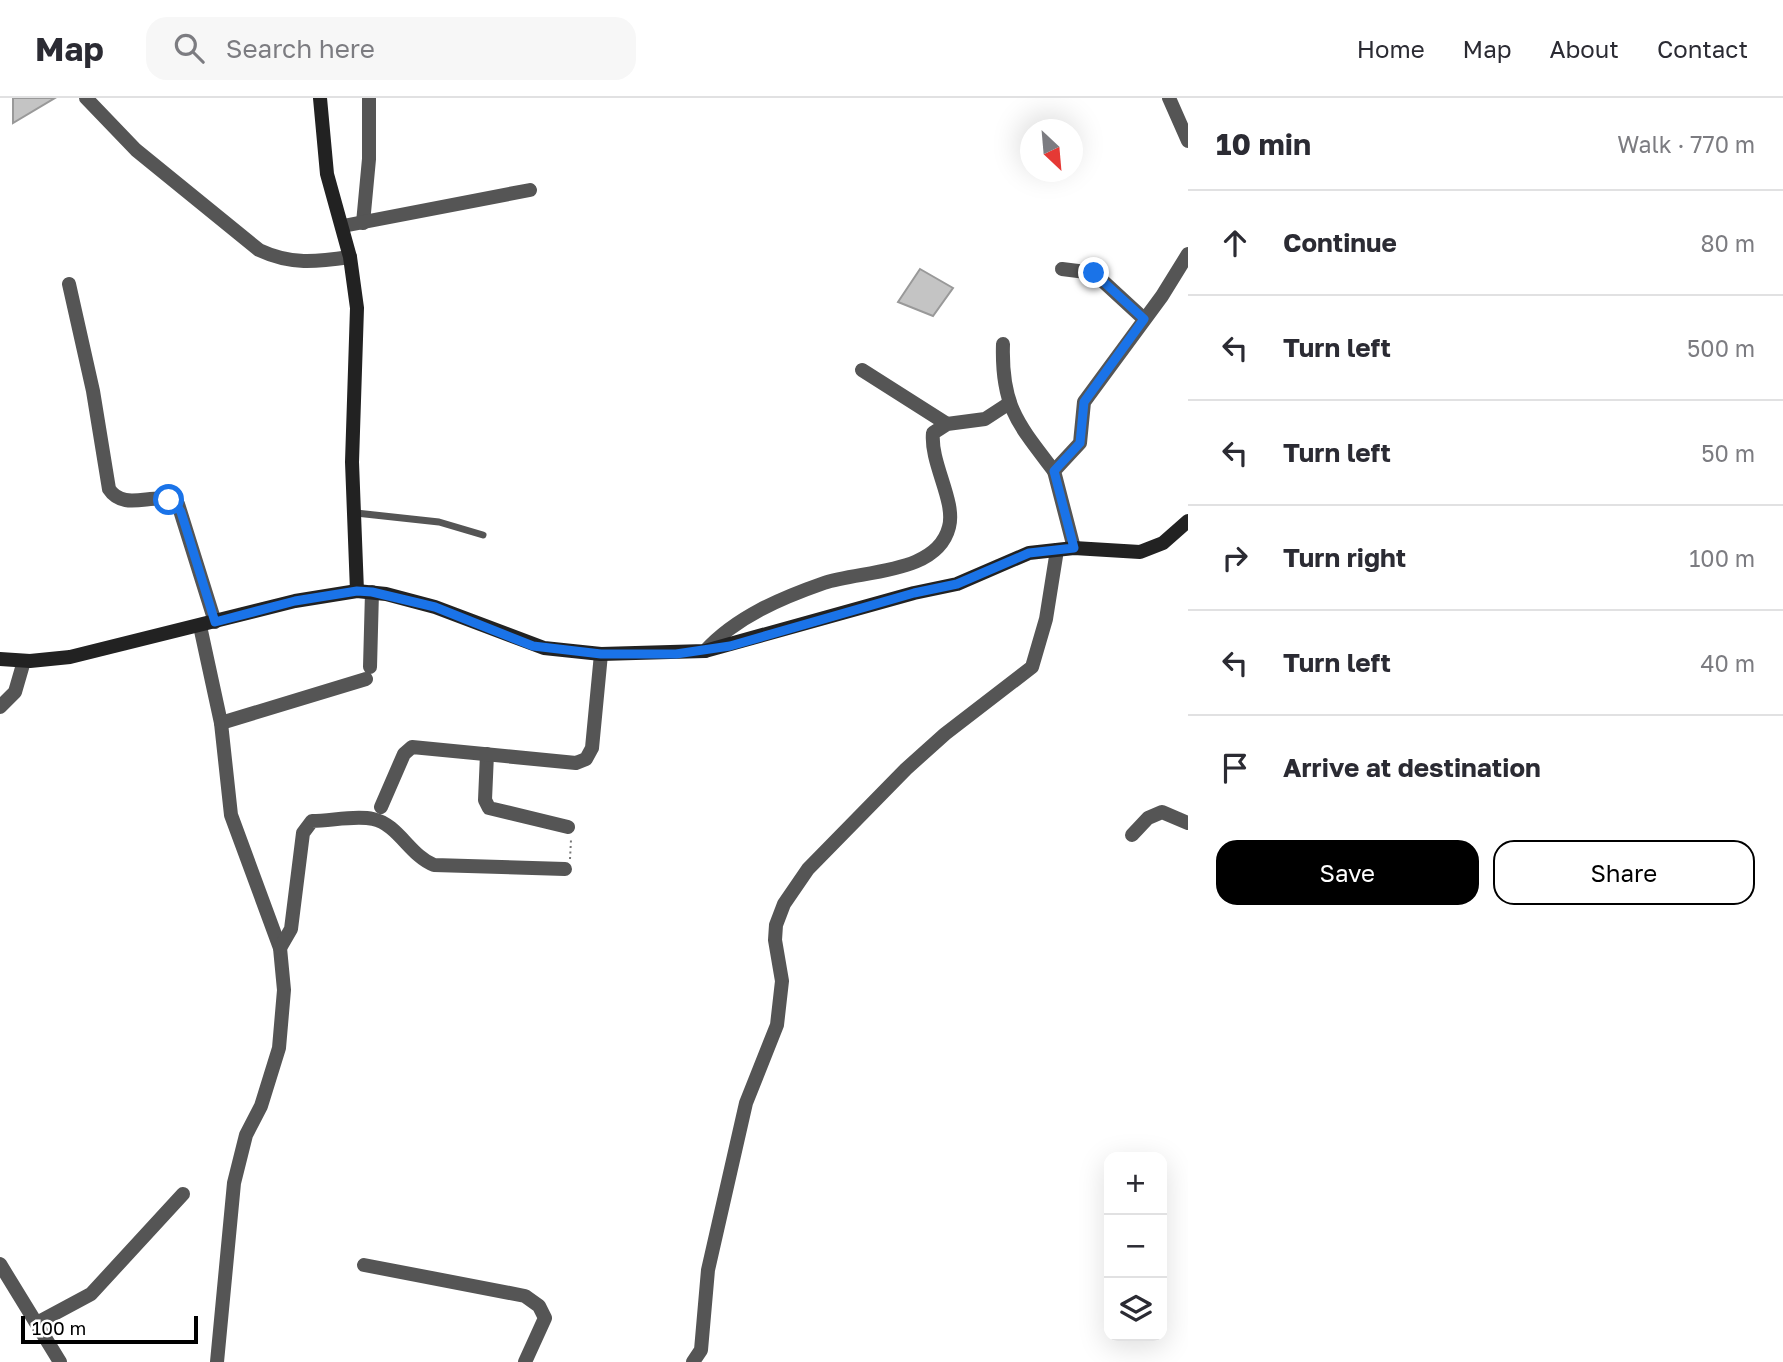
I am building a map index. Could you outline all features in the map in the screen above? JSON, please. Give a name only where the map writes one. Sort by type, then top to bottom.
[{"type":"main road","points":[[320,98],[327,174],[350,257],[357,308],[352,445],[357,591]]},
{"type":"main road","points":[[0,659],[24,661],[70,657],[295,601],[357,591],[435,607],[533,646],[601,654],[705,651],[914,593],[957,584],[1029,553],[1074,548],[1140,552],[1163,543],[1188,521]]},
{"type":"street","points":[[86,98],[136,150],[260,250],[275,257],[302,263],[350,257]]},
{"type":"street","points":[[363,223],[369,159],[369,98]]},
{"type":"street","points":[[1169,98],[1188,141]]},
{"type":"street","points":[[343,226],[530,190]]},
{"type":"street","points":[[1054,471],[1080,443],[1084,402],[1188,254]]},
{"type":"street","points":[[1062,270],[1094,273],[1144,319]]},
{"type":"street","points":[[69,284],[93,391],[108,489],[117,498],[128,501],[169,500],[178,504],[215,622]]},
{"type":"street","points":[[1003,344],[1003,377],[1007,404],[1054,471],[1074,548]]},
{"type":"street","points":[[862,370],[947,424]]},
{"type":"street","points":[[705,651],[729,628],[806,590],[850,575],[914,562],[938,546],[949,528],[951,518],[932,437],[935,430],[947,424],[985,419],[1007,404]]},
{"type":"street","points":[[693,1362],[701,1350],[708,1270],[746,1103],[777,1025],[782,981],[775,940],[776,925],[784,904],[808,869],[906,769],[945,734],[1032,667],[1046,619],[1057,550]]},
{"type":"street","points":[[221,723],[368,673],[372,592]]},
{"type":"street","points":[[200,626],[221,723],[232,816],[280,948],[284,990],[283,1020],[270,1080],[246,1135],[234,1183],[217,1362]]},
{"type":"street","points":[[381,807],[404,754],[412,747],[576,762],[586,760],[593,748],[601,654]]},
{"type":"street","points":[[0,707],[15,692],[24,661]]},
{"type":"street","points":[[487,754],[485,800],[489,808],[568,827]]},
{"type":"street","points":[[1132,835],[1149,818],[1161,812],[1188,823]]},
{"type":"street","points":[[280,948],[291,929],[303,833],[312,821],[374,819],[390,829],[418,858],[434,864],[565,869]]},
{"type":"street","points":[[37,1323],[91,1294],[183,1194]]},
{"type":"street","points":[[0,1264],[60,1362]]},
{"type":"street","points":[[364,1265],[524,1296],[533,1301],[545,1318],[525,1362]]},
{"type":"lane","points":[[355,513],[439,522],[483,535]]},
{"type":"path","points":[[565,869],[572,854],[568,827]]},
{"type":"building","points":[[13,98],[55,98],[13,123]]},
{"type":"building","points":[[920,269],[953,288],[933,316],[898,302]]},
{"type":"route","points":[[169,500],[178,504],[215,622],[295,601],[357,591],[386,594],[435,607],[544,648],[601,654],[676,654],[730,646],[914,593],[957,584],[1029,553],[1074,548],[1054,471],[1083,437],[1084,402],[1144,319],[1094,273]]}]
